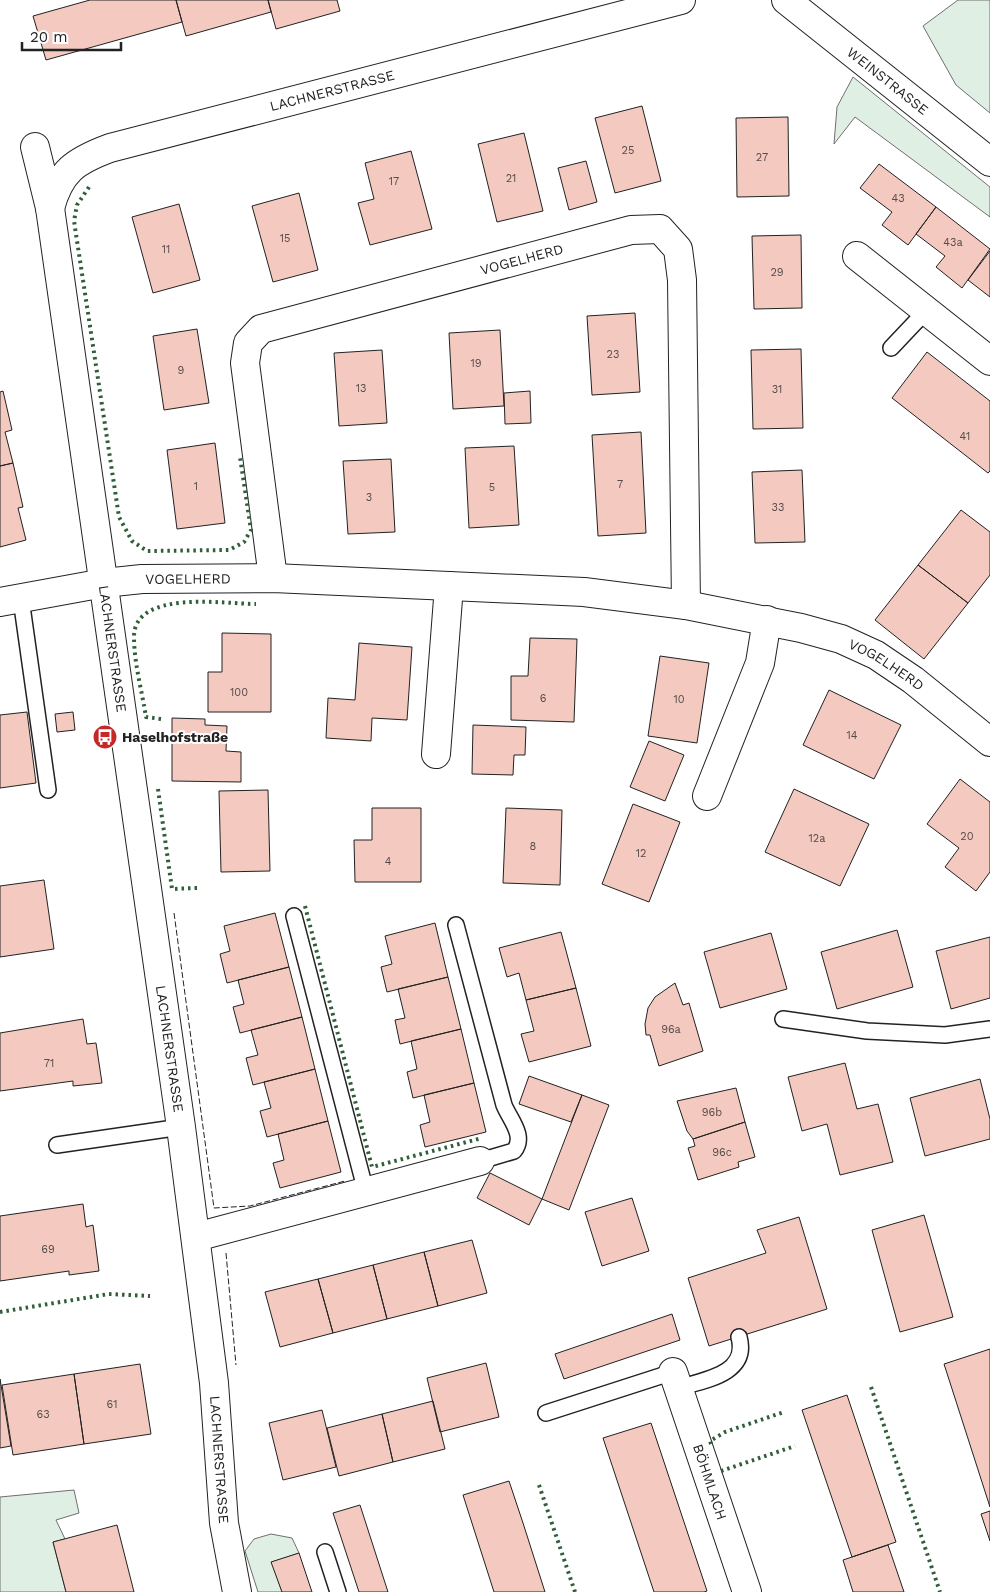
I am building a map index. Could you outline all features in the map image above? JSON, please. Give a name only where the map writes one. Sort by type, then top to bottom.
[{"type":"street","name":"LACHNERSTRASSE","points":[[50,208],[58,183],[66,172],[92,155],[110,148],[645,6],[681,0]]},
{"type":"street","name":"WEINSTRASSE","points":[[786,0],[990,162]]},
{"type":"street","name":"LACHNERSTRASSE","points":[[35,147],[50,208],[181,1127],[214,1383],[224,1523],[237,1592]]},
{"type":"street","name":"VOGELHERD","points":[[273,578],[246,363],[248,343],[261,329],[631,230],[660,229],[678,249],[682,280],[686,605]]},
{"type":"street","points":[[857,256],[990,361]]},
{"type":"street","name":"VOGELHERD","points":[[104,583],[142,578],[273,578],[584,592],[686,605],[767,620],[841,639],[876,655],[913,680],[990,742]]},
{"type":"street","points":[[11,600],[104,583]]},
{"type":"street","points":[[436,754],[450,586]]},
{"type":"street","points":[[707,796],[760,663],[767,620]]},
{"type":"street","points":[[196,1237],[480,1161]]},
{"type":"street","name":"BÖHMLACH","points":[[676,1380],[747,1592]]},
{"type":"lane","points":[[890,348],[926,311]]},
{"type":"lane","points":[[11,600],[48,790]]},
{"type":"lane","points":[[294,916],[366,1192]]},
{"type":"lane","points":[[456,925],[504,1105],[518,1132],[519,1140],[514,1151],[480,1161]]},
{"type":"lane","points":[[783,1019],[867,1031],[945,1036],[990,1029]]},
{"type":"lane","points":[[57,1145],[181,1127]]},
{"type":"lane","points":[[546,1413],[676,1380],[730,1370],[740,1354],[742,1345],[739,1337]]},
{"type":"lane","points":[[325,1552],[338,1592]]},
{"type":"green space","points":[[958,0],[990,0],[990,113],[956,85],[923,26]]},
{"type":"green space","points":[[853,77],[990,187],[990,217],[855,117],[834,144],[837,107]]},
{"type":"green space","points":[[74,1490],[79,1513],[56,1520],[65,1539],[53,1542],[66,1592],[0,1592],[0,1497]]},
{"type":"green space","points":[[271,1534],[292,1538],[299,1553],[272,1562],[282,1592],[258,1592],[245,1551],[254,1539]]},
{"type":"building","points":[[90,0],[176,0],[182,22],[46,60],[33,16]]},
{"type":"building","points":[[176,0],[268,0],[271,12],[186,36]]},
{"type":"building","points":[[268,0],[337,0],[340,11],[276,29]]},
{"type":"building","points":[[642,106],[661,181],[615,193],[595,118]]},
{"type":"building","points":[[788,117],[789,196],[737,197],[736,118]]},
{"type":"building","points":[[524,133],[543,211],[497,222],[478,144]]},
{"type":"building","points":[[411,151],[432,229],[370,245],[358,203],[374,199],[365,163]]},
{"type":"building","points":[[586,161],[597,202],[569,210],[558,168]]},
{"type":"building","points":[[879,164],[936,207],[908,245],[882,225],[892,212],[860,188]]},
{"type":"building","points":[[299,193],[318,270],[273,282],[252,206]]},
{"type":"building","points":[[179,204],[200,280],[153,293],[132,217]]},
{"type":"building","points":[[936,207],[990,249],[962,288],[936,267],[945,256],[916,234]]},
{"type":"building","points":[[801,235],[802,308],[754,309],[752,236]]},
{"type":"building","points":[[990,251],[990,297],[968,280]]},
{"type":"building","points":[[635,313],[640,392],[592,395],[587,316]]},
{"type":"building","points":[[197,329],[209,403],[164,410],[153,336]]},
{"type":"building","points":[[500,330],[504,406],[453,409],[449,333]]},
{"type":"building","points":[[801,349],[803,428],[753,429],[751,350]]},
{"type":"building","points":[[382,350],[387,423],[339,426],[334,353]]},
{"type":"building","points":[[927,352],[990,401],[990,471],[988,473],[892,398]]},
{"type":"building","points":[[3,391],[12,430],[5,432],[13,463],[0,466],[0,392]]},
{"type":"building","points":[[530,391],[531,423],[505,424],[504,393]]},
{"type":"building","points":[[641,432],[646,533],[598,536],[592,435]]},
{"type":"building","points":[[215,443],[225,523],[177,529],[167,450]]},
{"type":"building","points":[[514,446],[519,525],[469,528],[465,448]]},
{"type":"building","points":[[391,459],[395,532],[348,534],[343,461]]},
{"type":"building","points":[[13,463],[23,507],[18,508],[26,540],[0,547],[0,466]]},
{"type":"building","points":[[802,470],[805,542],[755,543],[752,472]]},
{"type":"building","points":[[961,510],[990,532],[990,575],[968,603],[918,565]]},
{"type":"building","points":[[918,565],[968,603],[924,659],[875,620]]},
{"type":"building","points":[[222,633],[271,634],[271,712],[208,712],[208,672],[222,672]]},
{"type":"building","points":[[530,638],[577,639],[574,722],[511,720],[511,676],[528,676]]},
{"type":"building","points":[[359,643],[412,647],[407,720],[372,718],[371,741],[326,738],[328,698],[355,700]]},
{"type":"building","points":[[660,656],[709,663],[697,743],[648,736]]},
{"type":"building","points":[[829,690],[901,725],[874,779],[803,745]]},
{"type":"building","points":[[27,712],[36,783],[0,788],[0,715]]},
{"type":"building","points":[[73,712],[75,730],[57,732],[55,714]]},
{"type":"building","points":[[172,718],[205,719],[205,725],[227,726],[226,751],[241,752],[241,782],[172,781]]},
{"type":"building","points":[[473,725],[526,727],[525,755],[514,755],[513,775],[472,774]]},
{"type":"building","points":[[649,741],[684,755],[665,801],[630,787]]},
{"type":"building","points":[[960,779],[990,802],[990,872],[976,891],[945,867],[959,848],[927,824]]},
{"type":"building","points":[[794,789],[869,824],[840,886],[765,852]]},
{"type":"building","points":[[268,790],[270,871],[221,872],[219,791]]},
{"type":"building","points":[[633,804],[680,822],[649,902],[602,884]]},
{"type":"building","points":[[372,808],[421,808],[421,882],[355,882],[354,840],[372,840]]},
{"type":"building","points":[[506,808],[562,810],[560,885],[503,883]]},
{"type":"building","points":[[44,880],[54,949],[0,957],[0,886]]},
{"type":"building","points":[[275,913],[289,967],[227,983],[220,954],[230,951],[224,926]]},
{"type":"building","points":[[435,923],[448,977],[387,992],[381,967],[392,964],[385,936]]},
{"type":"building","points":[[897,930],[913,987],[837,1009],[821,952]]},
{"type":"building","points":[[561,932],[576,988],[526,1000],[519,973],[507,977],[499,948]]},
{"type":"building","points":[[771,933],[787,989],[720,1008],[704,952]]},
{"type":"building","points":[[990,937],[990,998],[951,1009],[936,951]]},
{"type":"building","points":[[289,967],[302,1017],[240,1033],[233,1007],[244,1004],[238,980]]},
{"type":"building","points":[[448,977],[461,1029],[400,1044],[395,1020],[405,1018],[398,989]]},
{"type":"building","points":[[675,983],[683,1005],[689,1003],[703,1051],[659,1066],[650,1035],[646,1035],[645,1024],[648,1008],[655,997]]},
{"type":"building","points":[[576,988],[591,1046],[529,1062],[521,1034],[534,1031],[526,1000]]},
{"type":"building","points":[[302,1017],[315,1069],[253,1085],[246,1058],[258,1055],[251,1030]]},
{"type":"building","points":[[83,1019],[87,1044],[96,1043],[102,1083],[73,1086],[73,1081],[0,1091],[0,1033]]},
{"type":"building","points":[[461,1029],[474,1083],[413,1098],[407,1072],[417,1069],[411,1041]]},
{"type":"building","points":[[845,1063],[857,1109],[878,1104],[893,1162],[840,1175],[827,1124],[802,1131],[788,1077]]},
{"type":"building","points":[[315,1069],[328,1121],[267,1137],[260,1111],[271,1108],[264,1082]]},
{"type":"building","points":[[529,1076],[582,1095],[571,1122],[519,1104]]},
{"type":"building","points":[[980,1079],[990,1119],[990,1139],[925,1156],[910,1098]]},
{"type":"building","points":[[474,1083],[486,1132],[425,1147],[420,1125],[430,1122],[424,1095]]},
{"type":"building","points":[[736,1088],[745,1122],[693,1139],[687,1131],[677,1101]]},
{"type":"building","points":[[582,1095],[609,1105],[569,1210],[542,1199]]},
{"type":"building","points":[[328,1121],[341,1172],[280,1188],[273,1163],[284,1160],[278,1134]]},
{"type":"building","points":[[745,1122],[755,1157],[738,1162],[739,1167],[698,1180],[688,1148],[695,1146],[693,1139]]},
{"type":"building","points":[[490,1173],[542,1199],[529,1225],[477,1198]]},
{"type":"building","points":[[632,1198],[649,1251],[602,1266],[585,1212]]},
{"type":"building","points":[[83,1204],[86,1227],[93,1225],[99,1271],[69,1275],[69,1271],[0,1281],[0,1216]]},
{"type":"building","points":[[924,1215],[953,1317],[900,1332],[872,1230]]},
{"type":"building","points":[[799,1217],[827,1309],[709,1346],[688,1278],[766,1253],[757,1230]]},
{"type":"building","points":[[472,1240],[487,1293],[438,1306],[424,1252]]},
{"type":"building","points":[[424,1252],[438,1306],[387,1319],[373,1265]]},
{"type":"building","points":[[373,1265],[387,1319],[333,1333],[318,1279]]},
{"type":"building","points":[[318,1279],[333,1333],[280,1347],[265,1292]]},
{"type":"building","points":[[672,1314],[680,1340],[564,1379],[555,1354]]},
{"type":"building","points":[[990,1349],[990,1507],[944,1364]]},
{"type":"building","points":[[486,1363],[499,1417],[440,1432],[427,1378]]},
{"type":"building","points":[[140,1364],[151,1434],[84,1444],[74,1374]]},
{"type":"building","points":[[74,1374],[84,1444],[13,1455],[2,1385]]},
{"type":"building","points":[[0,1379],[11,1446],[0,1448]]},
{"type":"building","points":[[847,1395],[896,1542],[852,1557],[802,1410]]},
{"type":"building","points":[[433,1401],[445,1449],[393,1462],[382,1414]]},
{"type":"building","points":[[322,1410],[336,1467],[283,1480],[269,1423]]},
{"type":"building","points":[[382,1414],[393,1462],[339,1476],[327,1428]]},
{"type":"building","points":[[651,1423],[707,1591],[704,1592],[654,1592],[603,1438]]},
{"type":"building","points":[[509,1481],[545,1592],[494,1592],[463,1495]]},
{"type":"building","points":[[360,1505],[388,1592],[359,1592],[333,1513]]},
{"type":"building","points":[[990,1511],[990,1541],[981,1514]]},
{"type":"building","points":[[117,1525],[134,1592],[66,1592],[53,1542]]},
{"type":"building","points":[[888,1545],[904,1592],[853,1592],[843,1560]]},
{"type":"building","points":[[299,1553],[312,1592],[282,1592],[271,1562]]},
{"type":"hedge","points":[[89,187],[77,205],[74,221],[119,517],[132,541],[147,551],[229,550],[244,542],[251,530],[240,457]]},
{"type":"hedge","points":[[161,719],[146,717],[134,647],[134,637],[138,622],[149,612],[164,605],[183,602],[256,604]]},
{"type":"hedge","points":[[158,789],[172,889],[197,888]]},
{"type":"hedge","points":[[305,906],[372,1167],[482,1138]]},
{"type":"hedge","points":[[0,1312],[109,1294],[150,1296]]},
{"type":"hedge","points":[[871,1387],[940,1592]]},
{"type":"hedge","points":[[711,1444],[710,1441],[725,1432],[784,1412]]},
{"type":"hedge","points":[[721,1471],[795,1446]]},
{"type":"hedge","points":[[539,1485],[575,1592]]},
{"type":"fence","points":[[174,913],[214,1208],[250,1206],[345,1181]]},
{"type":"fence","points":[[226,1253],[236,1365]]},
{"type":"place","name":"Haselhofstraße","points":[[105,737]]}]
